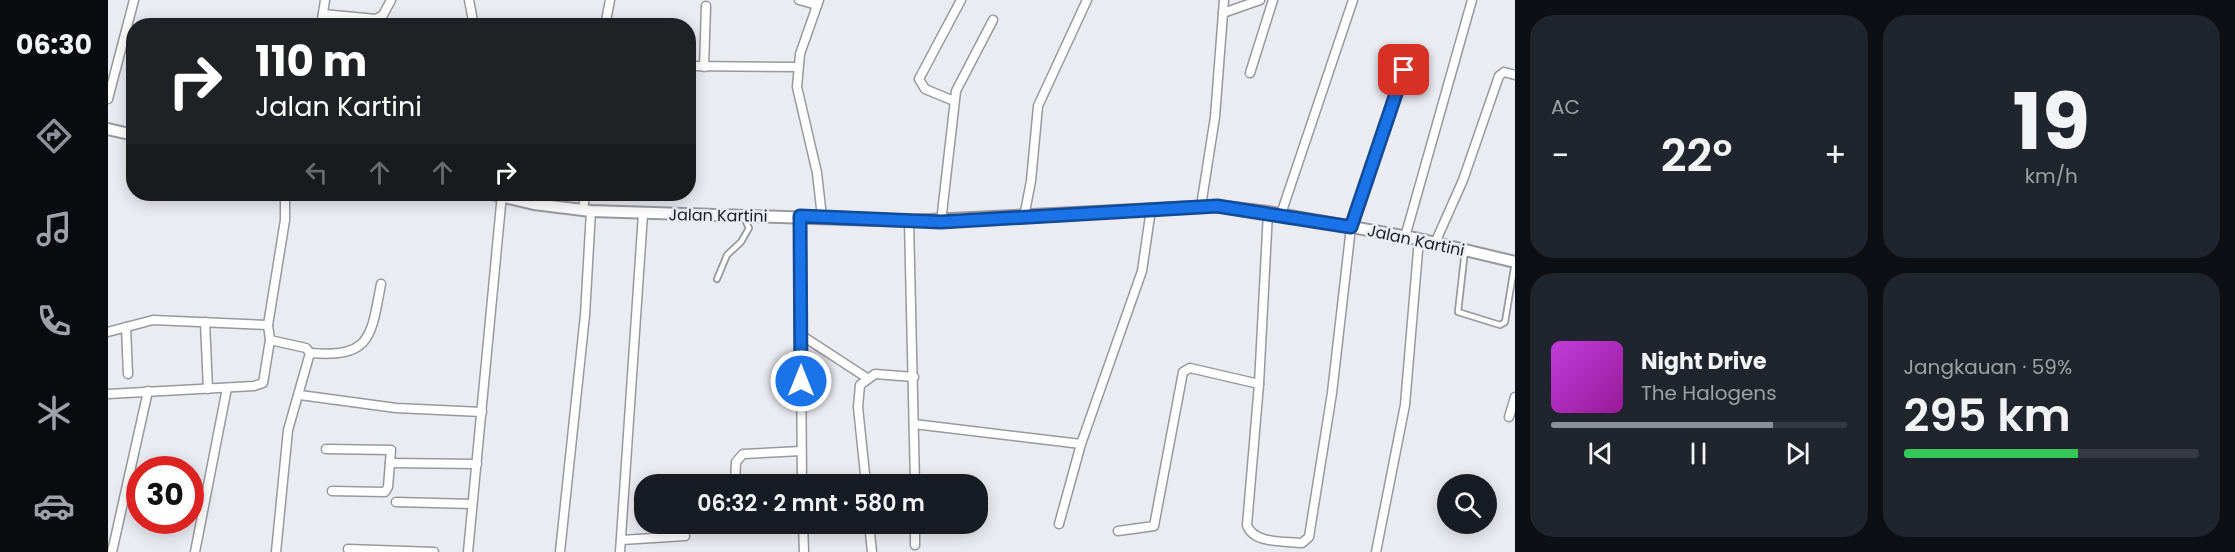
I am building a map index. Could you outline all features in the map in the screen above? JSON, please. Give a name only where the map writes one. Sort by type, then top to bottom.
[{"type":"street","points":[[129,18],[134,0]]},
{"type":"street","points":[[322,18],[325,0]]},
{"type":"street","points":[[377,18],[385,12],[391,0]]},
{"type":"street","points":[[470,0],[473,18]]},
{"type":"street","points":[[607,18],[610,0]]},
{"type":"street","points":[[799,0],[818,3],[798,67],[797,87],[818,173],[822,217]]},
{"type":"street","points":[[954,100],[925,89],[919,79],[961,0]]},
{"type":"street","points":[[1024,217],[1031,181],[1038,106],[1087,0]]},
{"type":"street","points":[[1201,206],[1215,117],[1224,0]]},
{"type":"street","points":[[1223,13],[1260,0]]},
{"type":"street","points":[[1250,73],[1273,0]]},
{"type":"street","points":[[1281,214],[1353,0]]},
{"type":"street","points":[[1405,237],[1472,0]]},
{"type":"street","points":[[704,67],[706,6]]},
{"type":"street","points":[[323,14],[365,18]]},
{"type":"street","points":[[941,222],[954,100],[993,20]]},
{"type":"street","points":[[108,99],[126,30]]},
{"type":"street","points":[[696,66],[798,67]]},
{"type":"street","points":[[1268,212],[1259,384],[1247,525],[1250,533],[1257,537],[1302,543],[1309,537],[1332,393],[1351,227],[1404,70]]},
{"type":"street","points":[[1436,243],[1463,180],[1498,76],[1504,72],[1515,75]]},
{"type":"street","points":[[108,129],[126,133]]},
{"type":"street","points":[[108,394],[227,388],[254,386],[262,383],[270,340],[268,325],[285,220],[285,201]]},
{"type":"street","points":[[468,552],[482,412],[498,201]]},
{"type":"street","name":"Jalan Kartini","points":[[524,201],[587,211],[643,214],[800,216],[941,222],[1201,206],[1281,214],[1419,239],[1515,262]]},
{"type":"street","points":[[560,552],[585,315],[586,201]]},
{"type":"street","points":[[1059,524],[1081,444],[1138,285],[1152,209]]},
{"type":"street","points":[[620,552],[643,214]]},
{"type":"street","points":[[800,216],[802,474]]},
{"type":"street","points":[[909,221],[915,474]]},
{"type":"street","points":[[1376,552],[1405,405],[1419,239]]},
{"type":"street","points":[[270,340],[306,348],[310,353],[344,354],[361,345],[372,329],[381,285]]},
{"type":"street","points":[[108,332],[153,320],[268,325]]},
{"type":"street","points":[[205,322],[208,389]]},
{"type":"street","points":[[126,327],[128,374]]},
{"type":"street","points":[[801,335],[867,378]]},
{"type":"street","points":[[276,552],[288,430],[300,395],[310,353]]},
{"type":"street","points":[[1118,531],[1151,528],[1154,525],[1184,372],[1190,369],[1259,384]]},
{"type":"street","points":[[865,474],[858,407],[859,391],[867,378],[875,374],[914,377]]},
{"type":"street","points":[[195,552],[227,388]]},
{"type":"street","points":[[112,552],[148,391]]},
{"type":"street","points":[[300,395],[396,408],[482,412]]},
{"type":"street","points":[[1509,417],[1515,397]]},
{"type":"street","points":[[914,424],[1081,444]]},
{"type":"street","points":[[326,449],[391,450],[388,487],[385,492],[332,491]]},
{"type":"street","points":[[735,474],[736,462],[743,454],[801,451]]},
{"type":"street","points":[[390,463],[477,464]]},
{"type":"street","points":[[396,502],[472,504]]},
{"type":"street","points":[[803,534],[804,552]]},
{"type":"street","points":[[870,534],[872,552]]},
{"type":"street","points":[[915,534],[915,545]]},
{"type":"street","points":[[621,540],[685,536]]},
{"type":"street","points":[[348,549],[434,552]]},
{"type":"lane","points":[[717,279],[727,255],[746,235],[749,228],[742,215]]},
{"type":"lane","points":[[1466,250],[1458,312],[1461,315],[1500,325],[1505,322],[1515,262]]},
{"type":"route","points":[[801,381],[800,216],[941,222],[1217,206],[1268,212],[1351,227],[1404,70]]}]
